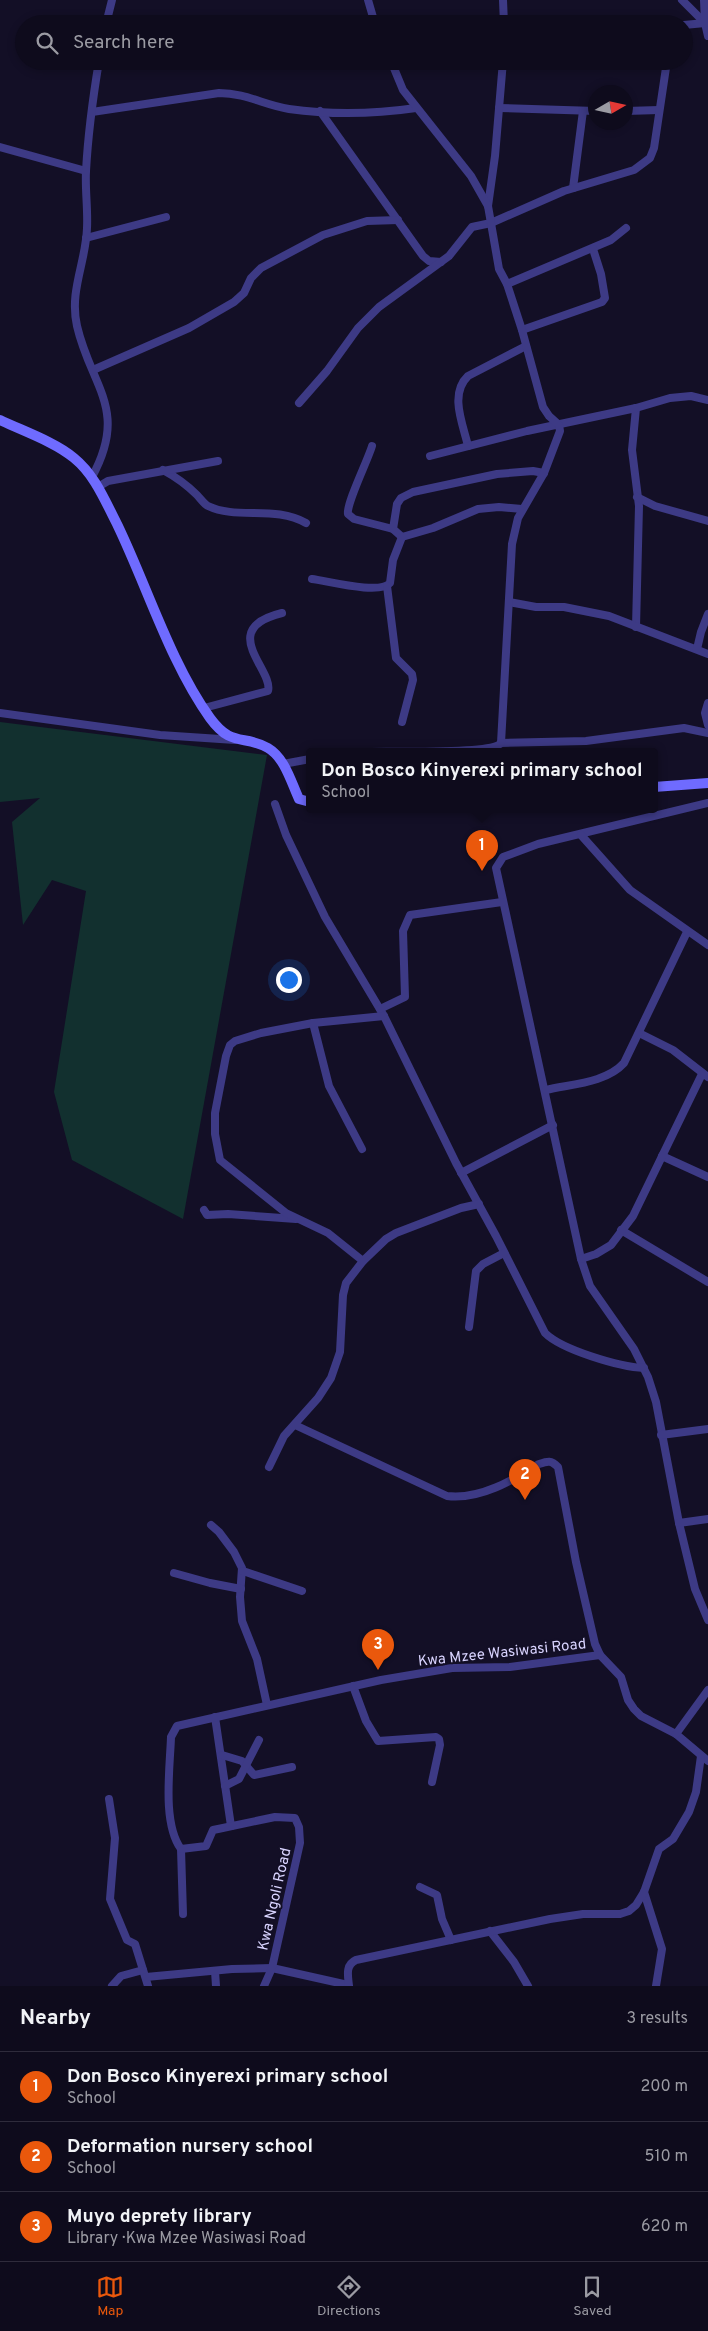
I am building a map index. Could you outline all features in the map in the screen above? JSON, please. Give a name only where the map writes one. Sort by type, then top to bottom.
[{"type":"street","points":[[108,15],[112,0]]},
{"type":"street","points":[[368,0],[372,15]]},
{"type":"street","points":[[503,0],[504,15]]},
{"type":"street","points":[[682,0],[705,23]]},
{"type":"street","points":[[704,0],[705,23],[708,36]]},
{"type":"street","points":[[693,24],[705,23]]},
{"type":"street","points":[[92,477],[103,456],[108,424],[107,406],[77,326],[74,303],[86,238],[86,171],[98,70]]},
{"type":"street","points":[[395,70],[403,90],[471,176],[488,206]]},
{"type":"street","points":[[502,70],[488,206],[499,269],[507,284],[522,330],[543,407],[559,425]]},
{"type":"street","points":[[298,402],[327,371],[358,328],[379,307],[449,256],[472,227],[491,223],[573,188],[634,170],[650,158],[666,70]]},
{"type":"street","points":[[92,112],[181,98],[235,93],[270,105],[290,109],[390,112],[416,108]]},
{"type":"street","points":[[499,108],[588,112]]},
{"type":"street","points":[[633,111],[659,110]]},
{"type":"street","points":[[320,111],[423,256],[429,261],[441,262]]},
{"type":"street","points":[[573,188],[583,112]]},
{"type":"street","points":[[0,147],[86,171]]},
{"type":"street","points":[[86,238],[166,218]]},
{"type":"street","points":[[93,370],[189,328],[234,302],[244,292],[252,278],[261,268],[323,235],[367,221],[398,220]]},
{"type":"street","points":[[507,284],[593,249],[611,240],[626,228]]},
{"type":"street","points":[[522,330],[602,302],[605,298],[601,274],[593,249]]},
{"type":"street","points":[[468,446],[458,407],[462,382],[468,376],[526,346]]},
{"type":"street","points":[[430,456],[543,427],[636,408],[670,398],[691,396],[708,400]]},
{"type":"street","points":[[636,408],[632,450],[639,506],[639,569],[636,627]]},
{"type":"street","points":[[0,420],[74,457],[92,477],[126,544],[178,663],[216,726],[235,740]]},
{"type":"street","points":[[559,425],[558,439],[544,473],[518,518],[512,544],[509,602],[496,748],[586,741],[684,728],[708,733]]},
{"type":"street","points":[[372,446],[358,484],[350,498],[347,509],[348,514],[354,520],[393,529],[402,537]]},
{"type":"street","points":[[98,488],[108,482],[218,461]]},
{"type":"street","points":[[163,470],[178,477],[206,505],[232,511],[272,513],[297,518],[306,524]]},
{"type":"street","points":[[393,529],[397,504],[401,498],[413,492],[497,474],[533,471],[544,473]]},
{"type":"street","points":[[637,497],[655,506],[708,521]]},
{"type":"street","points":[[312,579],[380,589],[390,583],[398,543],[402,537],[433,528],[478,509],[499,507],[522,509]]},
{"type":"street","points":[[387,586],[396,658],[412,674],[414,680],[402,722]]},
{"type":"street","points":[[509,602],[536,608],[564,607],[609,616],[708,654]]},
{"type":"street","points":[[204,708],[268,691],[268,682],[252,651],[252,634],[256,625],[267,616],[282,613]]},
{"type":"street","points":[[697,649],[700,632],[708,614]]},
{"type":"street","points":[[708,703],[705,713],[708,725]]},
{"type":"street","points":[[0,713],[160,735],[235,740],[269,749],[283,764],[299,799],[306,801]]},
{"type":"street","points":[[283,764],[306,760]]},
{"type":"street","points":[[658,787],[708,783]]},
{"type":"street","points":[[708,803],[538,844],[503,857],[496,868],[502,902],[546,1090],[581,1259],[590,1286],[634,1349],[644,1368],[656,1402],[679,1523],[695,1589],[708,1620]]},
{"type":"street","points":[[275,804],[286,835],[325,917],[382,1013],[461,1173],[548,1336],[595,1357],[627,1367],[644,1368]]},
{"type":"street","points":[[581,835],[630,890],[708,945]]},
{"type":"street","points":[[297,1220],[220,1160],[215,1134],[215,1113],[226,1056],[232,1043],[241,1038],[313,1023],[382,1013],[405,997],[403,931],[410,915],[502,902]]},
{"type":"street","points":[[546,1090],[594,1080],[617,1071],[624,1063],[687,932]]},
{"type":"street","points":[[313,1023],[330,1086],[362,1148]]},
{"type":"street","points":[[581,1259],[596,1254],[610,1245],[633,1216],[705,1075],[673,1050],[639,1033]]},
{"type":"street","points":[[461,1173],[553,1125]]},
{"type":"street","points":[[662,1156],[708,1178]]},
{"type":"street","points":[[269,1467],[284,1436],[325,1390],[331,1378],[340,1352],[344,1288],[363,1261],[386,1239],[396,1233],[461,1208],[478,1204]]},
{"type":"street","points":[[204,1210],[207,1215],[228,1214],[297,1220],[313,1225],[328,1233],[363,1261]]},
{"type":"street","points":[[621,1230],[708,1282]]},
{"type":"street","points":[[469,1327],[476,1271],[481,1266],[504,1253]]},
{"type":"street","points":[[112,1986],[120,1976],[272,1968],[348,1986],[348,1968],[353,1961],[490,1931],[583,1914],[620,1914],[629,1911],[636,1905],[644,1892],[659,1849],[674,1840],[690,1812],[705,1759],[676,1734],[641,1716],[628,1700],[621,1677],[600,1655],[595,1644],[576,1562],[558,1467],[554,1462],[548,1461],[539,1464],[487,1490],[463,1496],[447,1496],[295,1425]]},
{"type":"street","points":[[661,1435],[708,1429]]},
{"type":"street","points":[[679,1523],[708,1519]]},
{"type":"street","points":[[211,1525],[219,1532],[234,1552],[242,1571],[242,1621],[257,1659],[267,1705]]},
{"type":"street","points":[[242,1571],[302,1591]]},
{"type":"street","points":[[174,1573],[241,1589]]},
{"type":"street","name":"Kwa Mzee Wasiwasi Road","points":[[181,1850],[173,1830],[169,1801],[171,1737],[174,1728],[177,1726],[353,1686],[452,1668],[510,1667],[600,1655]]},
{"type":"street","points":[[353,1686],[366,1722],[378,1742],[410,1738],[436,1737],[439,1739],[440,1745],[432,1782]]},
{"type":"street","points":[[676,1734],[708,1690]]},
{"type":"street","points":[[215,1717],[231,1826]]},
{"type":"street","points":[[225,1786],[239,1779],[259,1740]]},
{"type":"street","points":[[222,1756],[240,1760],[255,1776],[292,1767]]},
{"type":"street","points":[[109,1799],[115,1838],[110,1899],[127,1940],[135,1944],[148,1986]]},
{"type":"street","name":"Kwa Ngoli Road","points":[[181,1850],[204,1848],[208,1845],[214,1830],[283,1817],[295,1818],[298,1823],[300,1844],[272,1968]]},
{"type":"street","points":[[181,1850],[183,1914]]},
{"type":"street","points":[[420,1887],[438,1895],[442,1919],[450,1940]]},
{"type":"street","points":[[644,1892],[662,1949],[656,1986]]},
{"type":"street","points":[[490,1931],[514,1962],[528,1986]]},
{"type":"street","points":[[264,1986],[272,1968]]},
{"type":"street","points":[[215,1971],[216,1986]]},
{"type":"green space","points":[[0,722],[267,755],[183,1219],[72,1160],[54,1092],[86,891],[52,880],[23,925],[12,822],[40,798],[0,802]]},
{"type":"place","name":"Don Bosco Kinyerexi primary school","points":[[482,871]]},
{"type":"place","name":"Deformation nursery school","points":[[525,1500]]},
{"type":"place","name":"Muyo deprety library","points":[[378,1670]]}]
